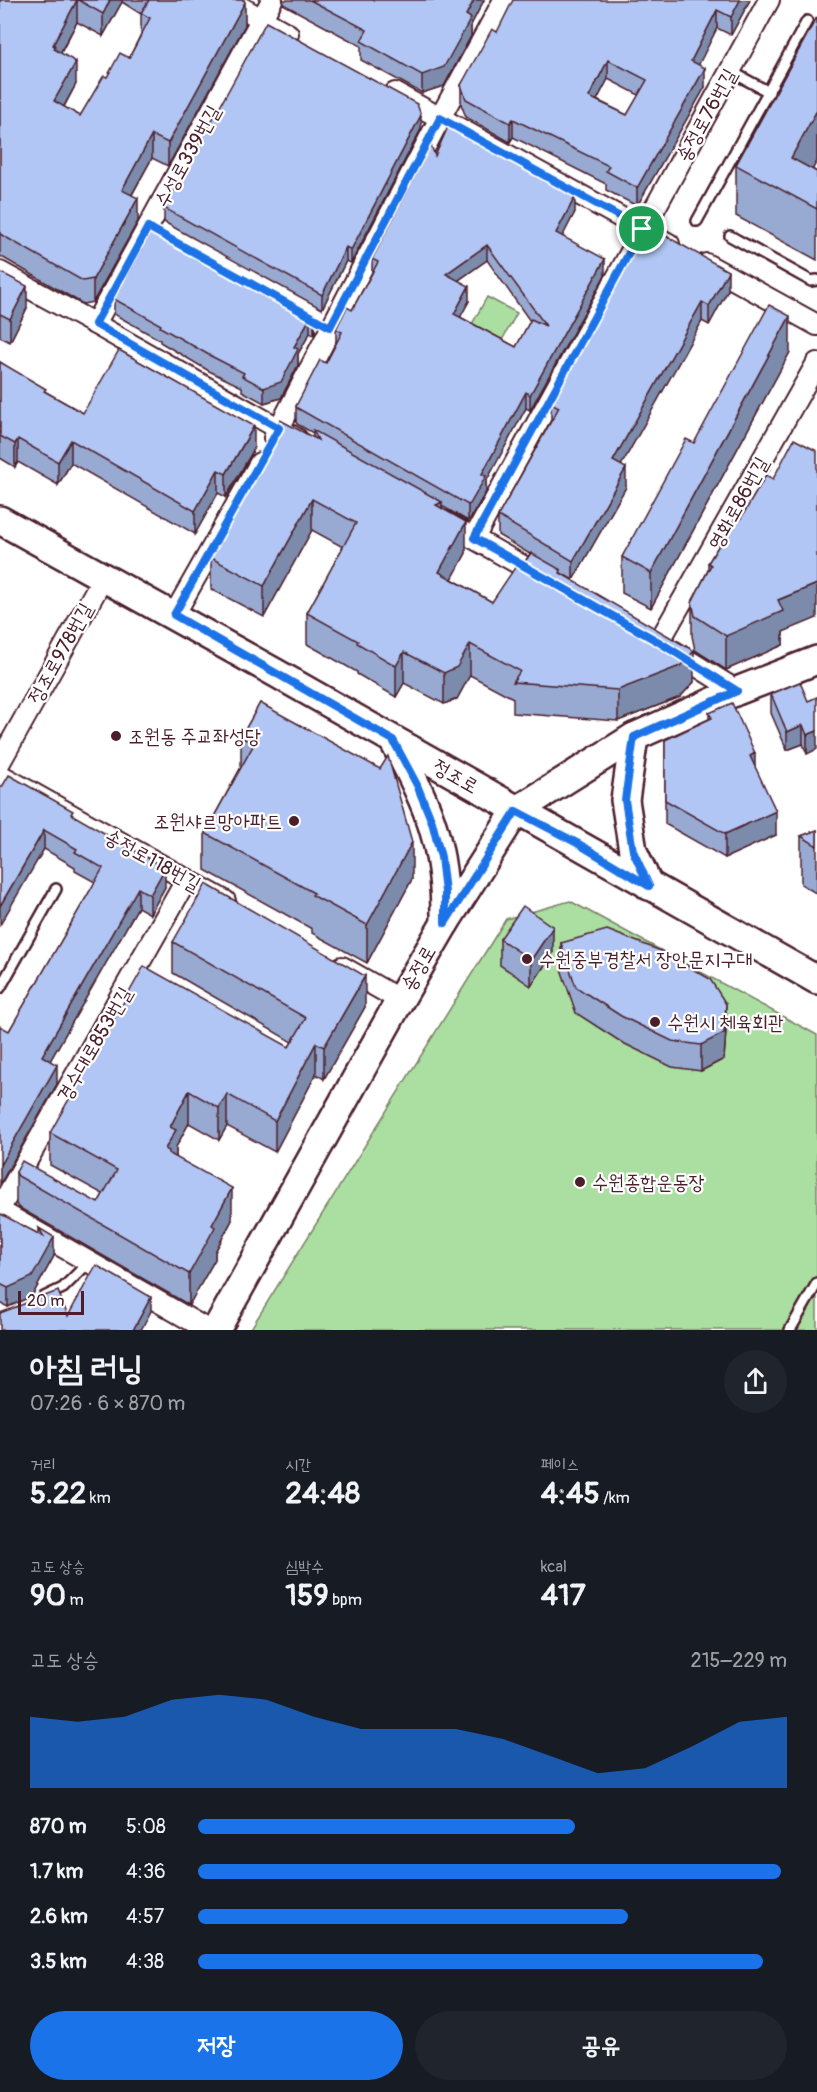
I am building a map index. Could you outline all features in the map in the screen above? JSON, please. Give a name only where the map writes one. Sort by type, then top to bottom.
[{"type":"street","points":[[228,0],[303,42]]},
{"type":"street","name":"수성로339번길","points":[[95,324],[272,0]]},
{"type":"street","points":[[174,615],[279,428],[330,327],[504,0]]},
{"type":"street","name":"송정로76번길","points":[[474,538],[769,0]]},
{"type":"street","points":[[377,83],[817,325]]},
{"type":"street","points":[[148,227],[168,238]]},
{"type":"street","points":[[0,273],[310,446]]},
{"type":"street","points":[[310,316],[330,327]]},
{"type":"street","name":"영화로86번길","points":[[659,642],[817,363]]},
{"type":"street","points":[[423,509],[567,590]]},
{"type":"street","name":"정조로","points":[[0,520],[174,615],[516,811],[815,977]]},
{"type":"street","name":"정조로978번길","points":[[0,762],[104,576]]},
{"type":"street","points":[[639,631],[737,691]]},
{"type":"street","name":"송정로","points":[[216,1330],[399,999],[516,811],[634,737],[737,691],[817,660]]},
{"type":"street","points":[[634,737],[625,800],[633,851],[649,886]]},
{"type":"street","points":[[393,740],[417,785],[432,822],[441,857],[445,892],[445,923]]},
{"type":"street","name":"송정로118번길","points":[[0,775],[238,908]]},
{"type":"street","name":"경수대로853번길","points":[[0,1209],[188,879]]},
{"type":"street","points":[[329,959],[399,999]]},
{"type":"street","points":[[0,1209],[208,1330]]},
{"type":"lane","points":[[697,221],[807,21]]},
{"type":"lane","points":[[730,70],[769,92]]},
{"type":"lane","points":[[730,236],[811,281],[817,280]]},
{"type":"lane","points":[[0,988],[56,889]]},
{"type":"lane","points":[[32,1303],[63,1288],[89,1262]]},
{"type":"lane","points":[[790,1330],[817,1283]]},
{"type":"green space","points":[[487,297],[517,313],[501,342],[471,326]]},
{"type":"green space","name":"수원종합운동장","points":[[570,901],[817,1035],[817,1330],[250,1330],[506,919]]},
{"type":"building","points":[[0,0],[77,0],[53,45],[54,49],[76,62],[54,101],[80,116],[103,77],[107,77],[120,53],[129,58],[150,18],[141,13],[149,0],[244,0],[245,2],[168,143],[152,135],[122,190],[138,198],[93,279],[83,281],[0,234]]},
{"type":"building","points":[[78,0],[110,0],[103,14]]},
{"type":"building","points":[[310,0],[474,0],[466,15],[471,18],[444,67],[422,75],[361,41],[367,30]]},
{"type":"building","points":[[513,0],[740,0],[731,17],[717,10],[691,61],[705,68],[637,188],[606,171],[609,166],[513,119],[510,123],[466,99],[461,85],[492,29],[497,32]],"holes":[[[608,60],[647,80],[627,115],[589,97]]]},
{"type":"building","points":[[817,17],[817,110],[791,158],[817,172],[817,209],[736,165]]},
{"type":"building","points":[[266,22],[417,104],[421,115],[351,250],[346,247],[322,295],[164,208]]},
{"type":"building","points":[[450,122],[498,147],[496,150],[575,197],[556,233],[605,259],[530,395],[526,392],[482,474],[486,476],[468,505],[296,406],[320,360],[326,363],[342,332],[336,329],[347,307],[352,310],[378,262],[372,259],[431,145],[435,156]],"holes":[[[487,245],[546,326],[531,319],[516,347],[454,314],[469,286],[446,274]]]},
{"type":"building","points":[[650,227],[728,271],[709,306],[702,302],[613,461],[626,468],[573,561],[498,516],[559,407],[551,403]]},
{"type":"building","points":[[153,228],[315,317],[314,320],[310,318],[294,347],[298,349],[281,382],[264,388],[242,376],[244,373],[114,299]]},
{"type":"building","points":[[0,272],[27,286],[10,319],[0,314]]},
{"type":"building","points":[[769,305],[790,316],[651,573],[622,557],[686,439],[694,443]]},
{"type":"building","points":[[119,350],[254,426],[226,474],[218,470],[195,511],[71,440],[58,462],[18,439],[15,444],[0,436],[0,362],[83,413]]},
{"type":"building","points":[[280,420],[318,440],[313,430],[442,502],[436,505],[466,522],[439,572],[492,602],[518,563],[522,566],[531,553],[561,570],[560,573],[694,651],[680,666],[618,690],[513,682],[520,671],[470,644],[457,667],[444,673],[404,652],[396,666],[357,643],[358,641],[307,613],[356,523],[312,499],[264,586],[211,558],[253,480],[248,478]]},
{"type":"building","points":[[794,439],[817,451],[817,584],[778,600],[783,611],[726,636],[695,616],[692,602],[711,565],[708,563],[736,517],[740,520],[766,475],[773,479]]},
{"type":"building","points":[[800,682],[808,701],[817,697],[817,731],[807,735],[803,725],[787,732],[771,694]]},
{"type":"building","points":[[260,703],[380,769],[388,756],[412,842],[367,925],[205,833],[254,744],[241,737]]},
{"type":"building","points":[[732,703],[755,753],[750,756],[776,811],[725,834],[665,800],[665,740],[712,718],[709,713]]},
{"type":"building","points":[[9,775],[73,811],[71,814],[165,868],[150,895],[138,888],[42,1056],[57,1065],[0,1165],[0,1026],[9,1031],[103,868],[75,852],[77,849],[44,830],[0,906],[0,786],[2,787]]},
{"type":"building","points":[[817,830],[817,846],[801,836]]},
{"type":"building","points":[[206,884],[365,976],[324,1047],[316,1043],[275,1121],[227,1094],[219,1108],[189,1091],[170,1127],[176,1130],[165,1149],[169,1151],[168,1153],[232,1188],[212,1225],[215,1227],[189,1274],[18,1176],[16,1172],[22,1161],[98,1203],[117,1170],[50,1133],[144,966],[289,1047],[306,1018],[173,942]]},
{"type":"building","points":[[523,906],[553,927],[531,960],[500,939]]},
{"type":"building","name":"수원시 체육회관","points":[[607,930],[661,951],[710,979],[726,1004],[724,1033],[701,1045],[672,1041],[621,1016],[576,987],[561,943]]},
{"type":"building","points":[[1,1214],[44,1237],[39,1228],[54,1237],[32,1277],[8,1288],[0,1284]]},
{"type":"building","points":[[96,1265],[151,1297],[133,1330],[0,1330],[0,1313],[58,1291],[68,1316]]},
{"type":"place","name":"조원동 주교좌성당","points":[[116,736]]},
{"type":"place","name":"조원샤르망아파트","points":[[294,821]]},
{"type":"place","name":"수원중부경찰서 장안문지구대","points":[[527,959]]},
{"type":"place","name":"수원시 체육회관","points":[[655,1022]]},
{"type":"place","name":"수원종합운동장","points":[[580,1182]]},
{"type":"route","points":[[440,118],[642,229],[474,538],[659,642],[737,691],[634,737],[625,800],[633,851],[649,886],[577,843],[516,811],[445,923],[445,892],[441,857],[432,822],[417,785],[393,740],[174,615],[279,428],[95,324],[148,227],[330,327],[440,118]]}]
